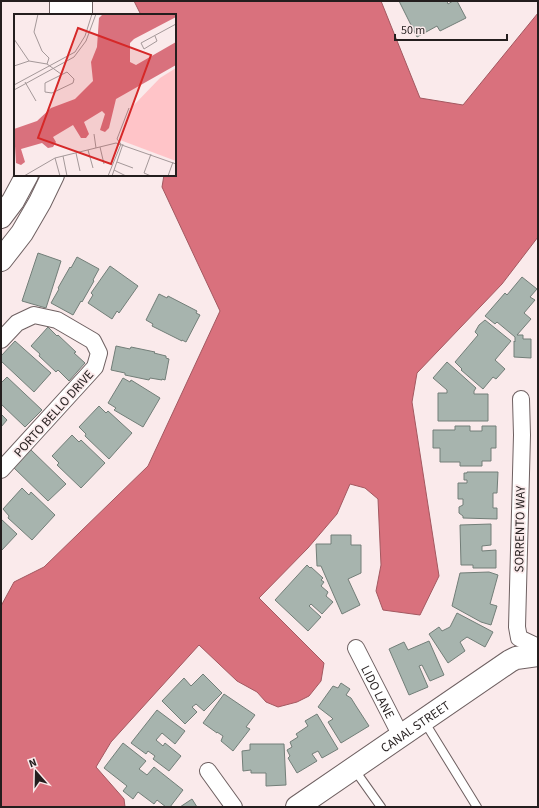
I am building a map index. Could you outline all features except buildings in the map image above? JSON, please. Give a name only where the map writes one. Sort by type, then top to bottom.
[{"type":"street","points":[[61,1],[61,14]]},
{"type":"street","points":[[81,1],[81,14]]},
{"type":"street","points":[[1,217],[13,201],[26,176]]},
{"type":"street","points":[[1,260],[22,233],[40,202],[53,176]]},
{"type":"street","name":"PORTO BELLO DRIVE","points":[[1,340],[17,323],[34,314],[57,320],[93,341],[98,353],[95,367],[1,470]]},
{"type":"street","name":"SORRENTO WAY","points":[[521,399],[522,435],[517,627],[519,638],[538,647]]},
{"type":"street","name":"LIDO LANE","points":[[356,648],[401,736]]},
{"type":"street","name":"CANAL STREET","points":[[297,807],[510,661],[516,658],[538,655]]},
{"type":"street","points":[[208,771],[234,807]]},
{"type":"lane","points":[[424,720],[477,807]]},
{"type":"lane","points":[[354,768],[381,807]]},
{"type":"shaded area","points":[[134,1],[381,1],[420,98],[463,105],[538,13],[538,237],[502,284],[417,373],[412,402],[439,576],[420,615],[383,610],[376,591],[381,565],[378,499],[365,488],[350,484],[337,514],[308,548],[259,598],[324,663],[321,681],[309,696],[297,702],[278,707],[266,702],[257,692],[237,681],[199,645],[111,742],[96,767],[124,799],[125,807],[1,807],[1,606],[14,582],[44,567],[148,466],[220,311],[162,187],[164,176],[176,176],[176,14],[140,14]]}]
